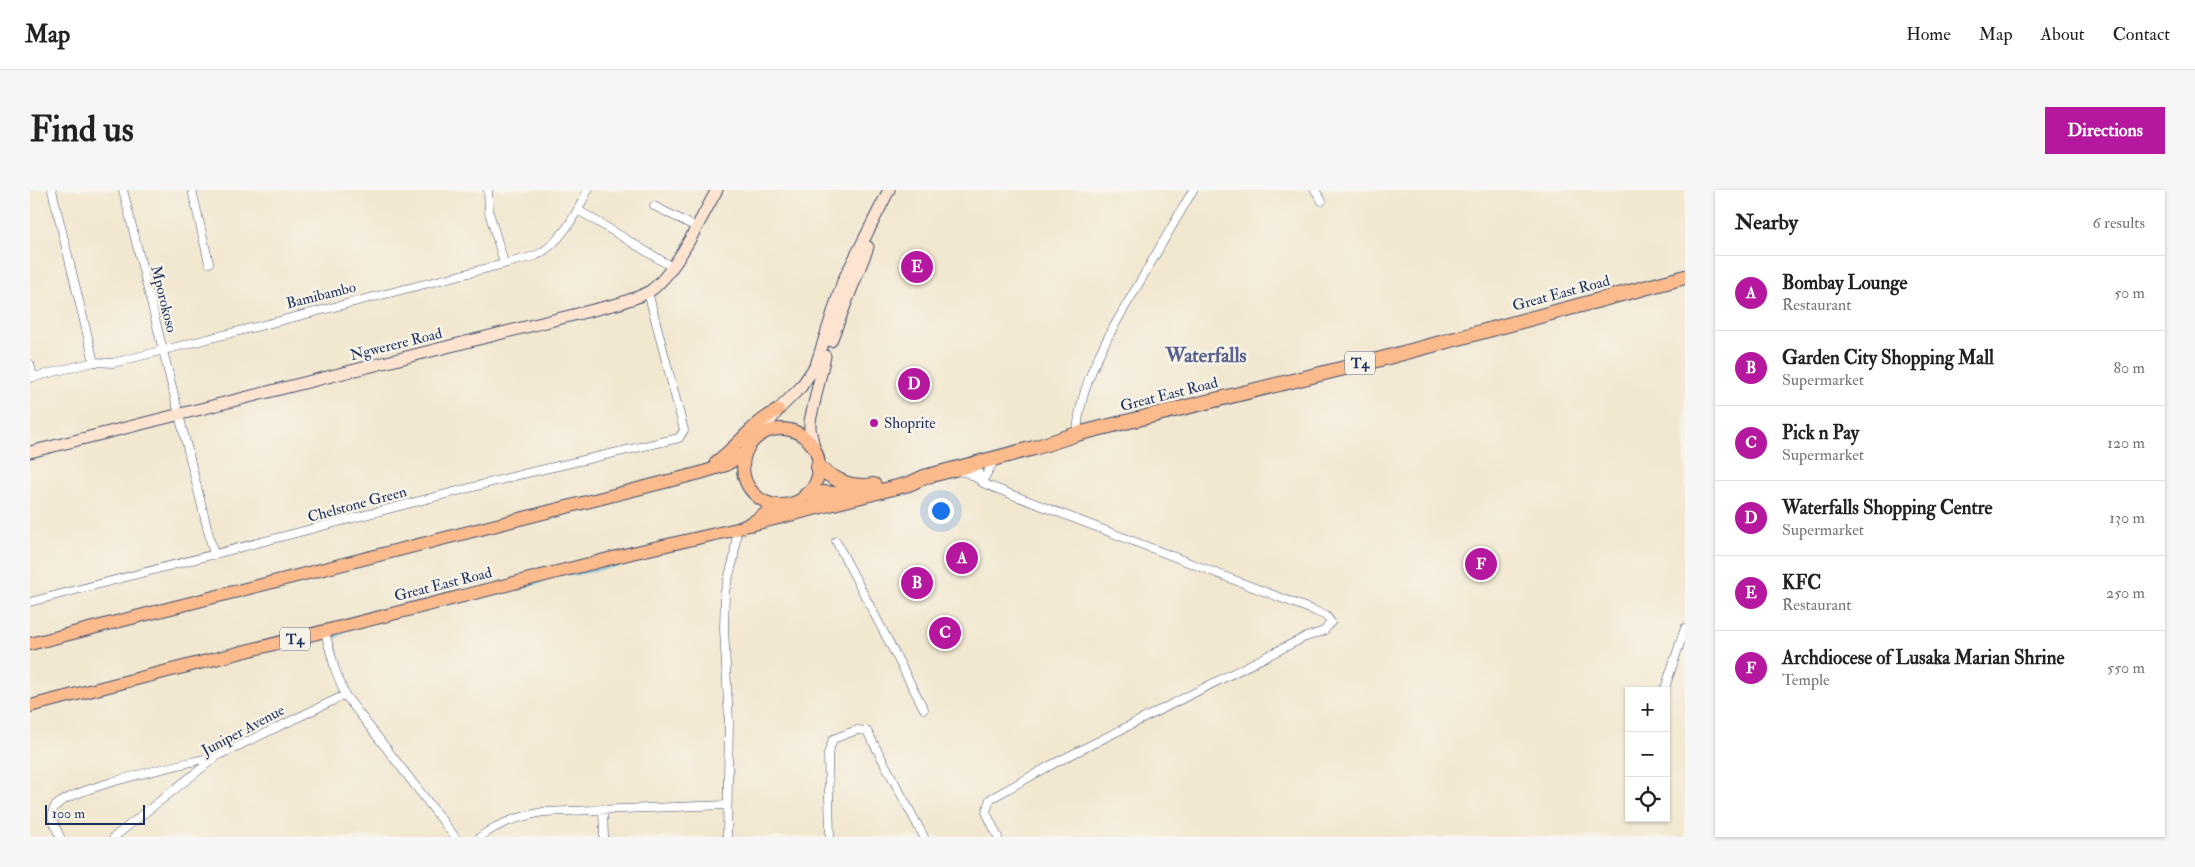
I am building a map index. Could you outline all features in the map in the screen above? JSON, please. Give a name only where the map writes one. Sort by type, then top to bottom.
[{"type":"highway","name":"Great East Road","points":[[743,527],[915,482],[1077,434],[1381,358],[1685,277]]},
{"type":"highway","name":"Great East Road","points":[[818,467],[840,483],[860,487],[913,477],[924,478]]},
{"type":"highway","name":"Great East Road","points":[[806,495],[824,493],[864,494]]},
{"type":"main road","points":[[700,473],[729,453],[766,417],[778,410]]},
{"type":"main road","points":[[772,430],[790,430],[806,438],[814,447],[818,467],[816,482],[806,495],[793,503],[778,506],[764,502],[753,493],[746,481],[743,467],[745,453],[749,445],[761,434],[772,430]]},
{"type":"main road","points":[[30,644],[700,473],[726,465],[745,453]]},
{"type":"main road","name":"T4","points":[[743,527],[778,506]]},
{"type":"main road","name":"Great East Road","points":[[30,706],[632,553],[743,527]]},
{"type":"street","points":[[52,190],[94,362]]},
{"type":"street","name":"Mporokoso","points":[[122,190],[214,555]]},
{"type":"street","points":[[192,190],[209,263]]},
{"type":"street","points":[[488,190],[489,212],[504,263]]},
{"type":"street","name":"Bamibambo","points":[[32,377],[94,362],[113,363],[541,253],[562,235],[588,190]]},
{"type":"street","name":"Ngwerere Road","points":[[30,452],[620,303],[648,292],[672,267],[717,190]]},
{"type":"street","points":[[761,434],[778,410],[801,387],[816,365],[843,282],[895,190]]},
{"type":"street","points":[[814,447],[810,420],[823,364],[862,260],[895,190]]},
{"type":"street","points":[[1077,434],[1083,396],[1112,327],[1193,190]]},
{"type":"street","points":[[1315,190],[1322,201]]},
{"type":"street","points":[[654,206],[696,227]]},
{"type":"street","points":[[578,210],[672,267]]},
{"type":"street","name":"Chelstone Green","points":[[30,602],[523,474],[674,440],[683,434],[683,426],[648,292]]},
{"type":"street","points":[[30,364],[32,377]]},
{"type":"street","points":[[983,481],[995,459]]},
{"type":"street","points":[[978,463],[983,481]]},
{"type":"street","points":[[952,470],[968,473],[983,481],[1315,610],[1326,616],[1331,622],[1324,631],[1303,638],[1053,764],[990,799],[986,812],[998,837]]},
{"type":"street","points":[[727,837],[729,721],[724,629],[725,591],[743,527]]},
{"type":"street","points":[[836,542],[924,710]]},
{"type":"street","points":[[1665,687],[1685,628]]},
{"type":"street","points":[[325,632],[335,669],[345,695],[455,837]]},
{"type":"street","name":"Juniper Avenue","points":[[114,837],[217,756],[345,695]]},
{"type":"street","points":[[830,837],[828,754],[833,739],[857,730],[867,731],[924,837]]},
{"type":"street","points":[[60,837],[52,813],[53,808],[62,799],[117,782],[217,756]]},
{"type":"street","points":[[480,837],[500,824],[515,818],[543,812],[727,805]]},
{"type":"street","points":[[603,809],[604,837]]},
{"type":"waterway","points":[[570,575],[615,566],[653,555]]},
{"type":"waterway","points":[[502,592],[541,582]]},
{"type":"waterway","points":[[333,638],[343,633]]},
{"type":"waterway","points":[[301,644],[316,641]]},
{"type":"place","name":"KFC","points":[[917,267]]},
{"type":"place","name":"Waterfalls Shopping Centre","points":[[914,384]]},
{"type":"place","name":"Shoprite","points":[[874,423]]},
{"type":"place","name":"Bombay Lounge","points":[[962,558]]},
{"type":"place","name":"Archdiocese of Lusaka Marian Shrine","points":[[1481,564]]},
{"type":"place","name":"Garden City Shopping Mall","points":[[917,583]]},
{"type":"place","name":"Pick n Pay","points":[[945,633]]},
{"type":"district","name":"Waterfalls","points":[[1206,355]]}]
